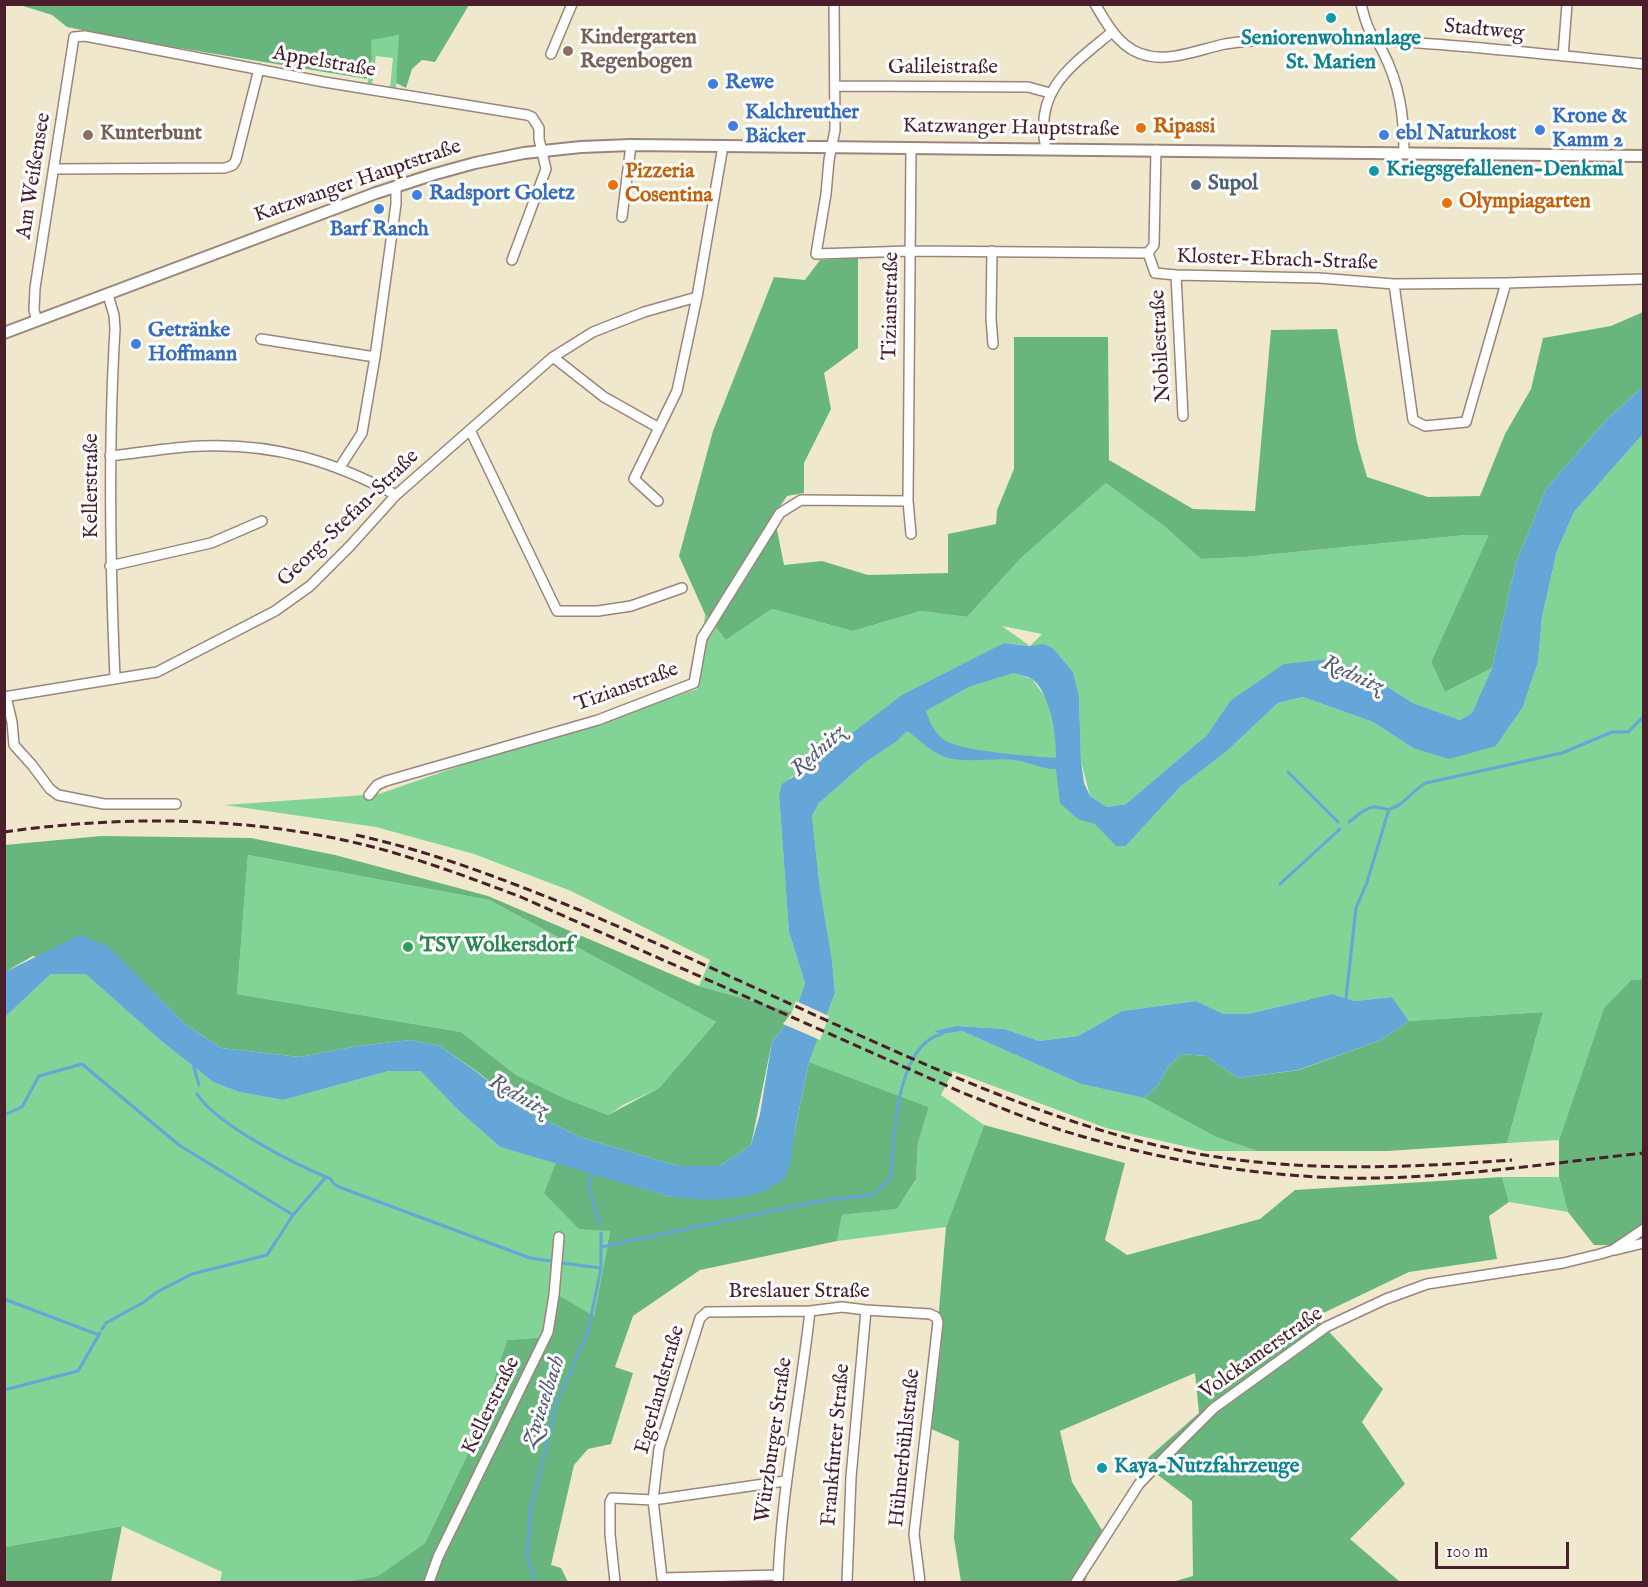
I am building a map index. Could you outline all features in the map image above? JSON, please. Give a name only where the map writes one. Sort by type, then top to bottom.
[{"type":"main road","name":"Katzwanger Hauptstraße","points":[[4,333],[396,186],[475,163],[543,150],[631,145],[1644,156]]},
{"type":"street","points":[[551,54],[572,4]]},
{"type":"street","points":[[832,147],[835,130],[834,4]]},
{"type":"street","name":"Stadtweg","points":[[1095,4],[1112,32],[1128,48],[1140,54],[1155,57],[1167,57],[1232,43],[1275,40],[1376,40],[1644,64]]},
{"type":"street","points":[[1361,4],[1366,21],[1386,59],[1400,98],[1404,153]]},
{"type":"street","points":[[1563,56],[1567,4]]},
{"type":"street","points":[[1046,149],[1043,114],[1050,93],[1068,68],[1112,32]]},
{"type":"street","name":"Appelstraße","points":[[74,37],[86,36],[421,99],[532,117],[538,128],[546,169],[512,260]]},
{"type":"street","name":"Am Weißensee","points":[[37,321],[34,310],[35,288],[74,37]]},
{"type":"street","points":[[54,169],[225,168],[233,165],[259,69]]},
{"type":"street","name":"Galileistraße","points":[[835,86],[1028,87],[1050,93]]},
{"type":"street","points":[[622,217],[631,145]]},
{"type":"street","points":[[658,501],[634,479],[677,391],[697,297],[723,146]]},
{"type":"street","name":"Kloster-Ebrach-Straße","points":[[832,147],[816,254],[910,251],[1149,253],[1155,273],[1319,278],[1394,284],[1644,279]]},
{"type":"street","name":"Tizianstraße","points":[[911,148],[908,501],[911,534]]},
{"type":"street","points":[[1149,253],[1154,245],[1156,150]]},
{"type":"street","points":[[340,467],[362,433],[375,357],[396,204],[396,186]]},
{"type":"street","points":[[992,251],[993,344]]},
{"type":"street","name":"Nobilestraße","points":[[1176,275],[1183,416]]},
{"type":"street","points":[[1394,284],[1413,420],[1425,426],[1466,422],[1506,283]]},
{"type":"street","name":"Kellerstraße","points":[[108,295],[114,315],[115,329],[110,456],[110,566],[115,678]]},
{"type":"street","name":"Georg-Stefan-Straße","points":[[5,697],[157,672],[275,611],[310,586],[396,495],[553,357],[593,332],[644,312],[697,297]]},
{"type":"street","points":[[261,339],[375,357]]},
{"type":"street","points":[[553,357],[604,397],[659,428]]},
{"type":"street","points":[[470,430],[557,611],[598,611],[631,606],[682,588]]},
{"type":"street","points":[[110,456],[200,446],[272,449],[340,467],[396,495]]},
{"type":"street","name":"Tizianstraße","points":[[369,795],[377,785],[386,781],[598,720],[694,683],[702,638],[780,513],[801,500],[908,501]]},
{"type":"street","points":[[110,566],[211,543],[262,521]]},
{"type":"street","points":[[5,697],[12,722],[14,745],[50,789],[58,795],[104,804],[176,804]]},
{"type":"street","points":[[1613,1250],[1644,1229]]},
{"type":"street","name":"Kellerstraße","points":[[429,1582],[438,1557],[548,1332],[559,1237]]},
{"type":"street","name":"Volckamerstraße","points":[[1076,1582],[1139,1484],[1164,1458],[1214,1408],[1326,1327],[1386,1299],[1427,1284],[1563,1263],[1644,1243]]},
{"type":"street","name":"Breslauer Straße","points":[[700,1318],[707,1312],[810,1311],[842,1307],[930,1314],[936,1317]]},
{"type":"street","name":"Frankfurter Straße","points":[[848,1582],[851,1477],[866,1310]]},
{"type":"street","name":"Würzburger Straße","points":[[778,1579],[785,1481],[802,1379],[810,1311]]},
{"type":"street","name":"Hühnerbühlstraße","points":[[920,1582],[914,1534],[938,1322],[936,1317]]},
{"type":"street","name":"Egerlandstraße","points":[[700,1318],[659,1449],[653,1500],[662,1578],[738,1579]]},
{"type":"street","points":[[615,1582],[610,1534],[612,1498],[653,1500],[785,1481]]},
{"type":"street","points":[[738,1579],[778,1579]]},
{"type":"green space","points":[[20,5],[469,5],[435,62],[422,60],[412,69],[406,88],[396,83],[399,35],[371,40],[372,60],[367,79],[137,41],[67,27],[52,15]]},
{"type":"green space","points":[[400,35],[396,88],[390,88],[393,58],[376,56],[372,85],[367,85],[372,60],[370,39]]},
{"type":"green space","points":[[858,258],[858,348],[824,373],[831,409],[804,463],[804,493],[787,496],[774,515],[784,565],[822,561],[868,575],[948,573],[948,534],[996,524],[997,510],[1014,469],[1014,337],[1108,337],[1109,460],[1193,509],[1255,511],[1271,330],[1337,329],[1357,442],[1367,477],[1428,497],[1480,496],[1505,434],[1531,389],[1543,338],[1611,326],[1643,312],[1643,387],[1607,419],[1546,489],[1516,563],[1492,668],[1445,692],[1431,662],[1489,535],[1466,535],[1245,557],[1201,559],[1164,526],[1106,483],[1021,558],[967,617],[921,611],[853,631],[772,609],[726,640],[705,614],[679,556],[713,431],[774,277],[805,280],[820,260]]},
{"type":"green space","points":[[1643,434],[1643,979],[1631,980],[1604,1008],[1559,1140],[1507,1143],[1543,1012],[1409,1021],[1392,997],[1355,1001],[1332,994],[1248,1014],[1224,1014],[1196,1001],[1122,1011],[1078,1036],[1039,1041],[1005,1029],[957,1026],[942,1034],[962,1031],[1081,1084],[1144,1098],[1216,1137],[1257,1151],[1205,1151],[1106,1128],[953,1071],[941,1095],[984,1125],[946,1227],[837,1241],[842,1215],[897,1209],[916,1181],[918,1143],[929,1107],[809,1062],[835,993],[812,816],[819,803],[866,762],[896,742],[924,712],[969,687],[1014,673],[1032,679],[1048,701],[1057,742],[1095,823],[1116,846],[1126,846],[1180,787],[1227,751],[1278,703],[1303,697],[1373,722],[1413,748],[1496,746],[1523,707],[1538,662],[1542,617],[1557,551],[1574,512]]},
{"type":"green space","points":[[1106,483],[1164,526],[1201,559],[1245,557],[1466,535],[1490,535],[1431,662],[1445,692],[1492,668],[1472,713],[1460,720],[1413,703],[1372,677],[1230,701],[1207,735],[1126,804],[1107,807],[1090,796],[1081,761],[1079,696],[1073,672],[1053,648],[1030,646],[1042,634],[1002,626],[1029,646],[1004,643],[957,668],[790,778],[779,795],[789,932],[805,983],[795,1013],[699,986],[710,960],[571,891],[474,854],[376,827],[225,805],[379,794],[494,754],[697,689],[705,614],[726,640],[772,609],[853,631],[921,611],[967,617],[1021,558]]},
{"type":"green space","points":[[101,836],[251,838],[335,855],[488,896],[699,986],[795,1013],[772,1042],[751,1145],[720,1166],[678,1166],[583,1138],[524,1110],[479,1073],[440,1046],[411,1040],[358,1046],[300,1057],[221,1048],[185,1024],[154,993],[33,956],[5,972],[5,845]],"holes":[[[248,855],[489,900],[716,1022],[659,1088],[608,1115],[564,1098],[516,1075],[461,1032],[237,994]]]},
{"type":"green space","name":"TSV Wolkersdorf","points":[[248,855],[489,900],[716,1022],[659,1088],[623,1105],[608,1115],[564,1098],[516,1075],[461,1032],[237,994]]},
{"type":"green space","points":[[51,974],[87,974],[160,1040],[213,1082],[239,1092],[283,1100],[389,1071],[422,1071],[458,1110],[500,1147],[556,1162],[544,1193],[610,1230],[594,1317],[548,1337],[507,1340],[474,1441],[425,1543],[378,1576],[344,1582],[220,1582],[222,1572],[122,1526],[5,1547],[5,1017]]},
{"type":"green space","points":[[1643,979],[1643,1246],[1594,1245],[1568,1212],[1559,1177],[1559,1140],[1604,1008],[1631,980]]},
{"type":"green space","points":[[1543,1012],[1507,1143],[1388,1151],[1257,1151],[1216,1137],[1144,1098],[1158,1085],[1168,1067],[1182,1054],[1206,1056],[1238,1078],[1299,1070],[1381,1040],[1409,1021]]},
{"type":"green space","points":[[809,1062],[929,1107],[918,1143],[916,1180],[897,1209],[842,1215],[837,1241],[700,1270],[633,1316],[615,1367],[633,1373],[611,1444],[588,1449],[574,1465],[551,1565],[561,1568],[568,1582],[344,1582],[378,1576],[425,1543],[474,1441],[507,1340],[548,1337],[556,1294],[594,1316],[610,1231],[579,1229],[544,1193],[556,1162],[671,1197],[785,1179]]},
{"type":"green space","points":[[984,1125],[1125,1163],[1105,1240],[1127,1255],[1260,1219],[1295,1190],[1502,1177],[1509,1202],[1489,1216],[1497,1259],[1409,1272],[1315,1317],[1383,1389],[1362,1422],[1405,1484],[1350,1539],[1400,1582],[1172,1582],[1193,1576],[1192,1501],[1142,1463],[1199,1413],[1195,1373],[1060,1431],[1072,1482],[1102,1530],[1085,1582],[961,1582],[954,1538],[959,1441],[929,1428],[946,1227]]},
{"type":"green space","points":[[1502,1177],[1559,1177],[1568,1212],[1509,1202]]},
{"type":"green space","points":[[122,1526],[111,1582],[5,1582],[5,1547]]},
{"type":"water","name":"Rednitz","points":[[1643,387],[1643,434],[1574,512],[1557,551],[1542,617],[1538,662],[1523,707],[1496,746],[1449,759],[1413,748],[1373,722],[1303,697],[1278,703],[1227,751],[1180,787],[1126,846],[1116,846],[1095,824],[1078,819],[1060,803],[1056,769],[1015,760],[962,760],[945,757],[907,731],[896,742],[866,762],[819,803],[812,816],[835,993],[809,1062],[791,1160],[785,1179],[763,1192],[744,1197],[708,1200],[671,1197],[500,1147],[458,1110],[421,1071],[389,1071],[283,1100],[239,1092],[213,1082],[160,1040],[86,974],[51,974],[5,1017],[5,972],[80,935],[109,947],[185,1024],[221,1048],[300,1057],[358,1046],[411,1040],[440,1046],[524,1110],[583,1138],[678,1166],[720,1166],[751,1145],[760,1114],[772,1042],[795,1013],[805,983],[789,932],[779,795],[782,784],[804,770],[902,695],[1004,643],[1030,646],[1043,644],[1053,648],[1073,672],[1079,696],[1084,783],[1090,796],[1107,807],[1126,804],[1207,735],[1230,701],[1284,664],[1331,659],[1372,677],[1413,703],[1460,720],[1472,713],[1492,668],[1516,563],[1546,489],[1607,419]],"holes":[[[1014,673],[1032,679],[1038,685],[1048,704],[1054,727],[1056,758],[968,748],[946,741],[936,732],[926,711],[969,687]]]},
{"type":"water","points":[[1332,994],[1355,1001],[1392,997],[1409,1021],[1381,1040],[1298,1070],[1238,1078],[1206,1056],[1182,1054],[1168,1067],[1158,1085],[1144,1098],[1081,1084],[962,1031],[942,1034],[934,1031],[957,1026],[1005,1029],[1039,1041],[1078,1036],[1122,1011],[1196,1001],[1224,1014],[1248,1014]]},
{"type":"pier","points":[[796,1001],[829,1016],[820,1040],[783,1024],[792,1012]]},
{"type":"waterway","points":[[1349,822],[1368,808],[1395,807],[1426,783],[1562,753],[1612,732],[1628,732],[1644,716]]},
{"type":"waterway","points":[[1288,772],[1338,822]]},
{"type":"waterway","points":[[1346,998],[1356,908],[1367,882],[1389,809]]},
{"type":"waterway","points":[[1280,884],[1340,829]]},
{"type":"waterway","points":[[601,1247],[819,1201],[873,1195],[891,1178],[896,1119],[906,1074],[915,1056],[926,1042],[942,1034]]},
{"type":"waterway","points":[[4,1115],[22,1107],[39,1076],[82,1064],[179,1145],[293,1215]]},
{"type":"waterway","points":[[193,1064],[199,1085]]},
{"type":"waterway","points":[[197,1094],[207,1106],[239,1131],[278,1154],[331,1179],[339,1187],[530,1258],[551,1261]]},
{"type":"waterway","points":[[594,1171],[588,1184],[600,1224]]},
{"type":"waterway","points":[[102,1329],[106,1323],[192,1274],[267,1255],[293,1215],[326,1177]]},
{"type":"waterway","name":"Zwieselbach","points":[[536,1582],[527,1556],[531,1509],[556,1405],[588,1331],[601,1268],[601,1233]]},
{"type":"waterway","points":[[562,1263],[601,1268]]},
{"type":"waterway","points":[[4,1299],[99,1335]]},
{"type":"waterway","points":[[4,1390],[78,1371],[100,1333]]},
{"type":"railway","points":[[4,832],[133,821],[220,823],[305,833],[392,852],[521,897],[963,1093],[1060,1130],[1173,1159],[1273,1174],[1379,1178],[1492,1170],[1644,1153]]},
{"type":"railway","points":[[356,835],[414,850],[499,878],[582,911],[967,1082],[1110,1133],[1193,1153],[1284,1164],[1374,1167],[1512,1160]]},
{"type":"place","name":"Seniorenwohnanlage St. Marien","points":[[1331,18]]},
{"type":"place","name":"Kindergarten Regenbogen","points":[[568,51]]},
{"type":"place","name":"Rewe","points":[[713,84]]},
{"type":"place","name":"Kalchreuther Bäcker","points":[[733,126]]},
{"type":"place","name":"Ripassi","points":[[1141,128]]},
{"type":"place","name":"Krone & Kamm 2","points":[[1540,130]]},
{"type":"place","name":"Kunterbunt","points":[[88,135]]},
{"type":"place","name":"ebl Naturkost","points":[[1384,135]]},
{"type":"place","name":"Kriegsgefallenen-Denkmal","points":[[1374,171]]},
{"type":"place","name":"Pizzeria Cosentina","points":[[613,185]]},
{"type":"place","name":"Supol","points":[[1196,185]]},
{"type":"place","name":"Radsport Goletz","points":[[417,195]]},
{"type":"place","name":"Olympiagarten","points":[[1447,203]]},
{"type":"place","name":"Barf Ranch","points":[[379,209]]},
{"type":"place","name":"Getränke Hoffmann","points":[[136,344]]},
{"type":"place","name":"TSV Wolkersdorf","points":[[408,947]]},
{"type":"place","name":"Kaya-Nutzfahrzeuge","points":[[1102,1468]]}]
